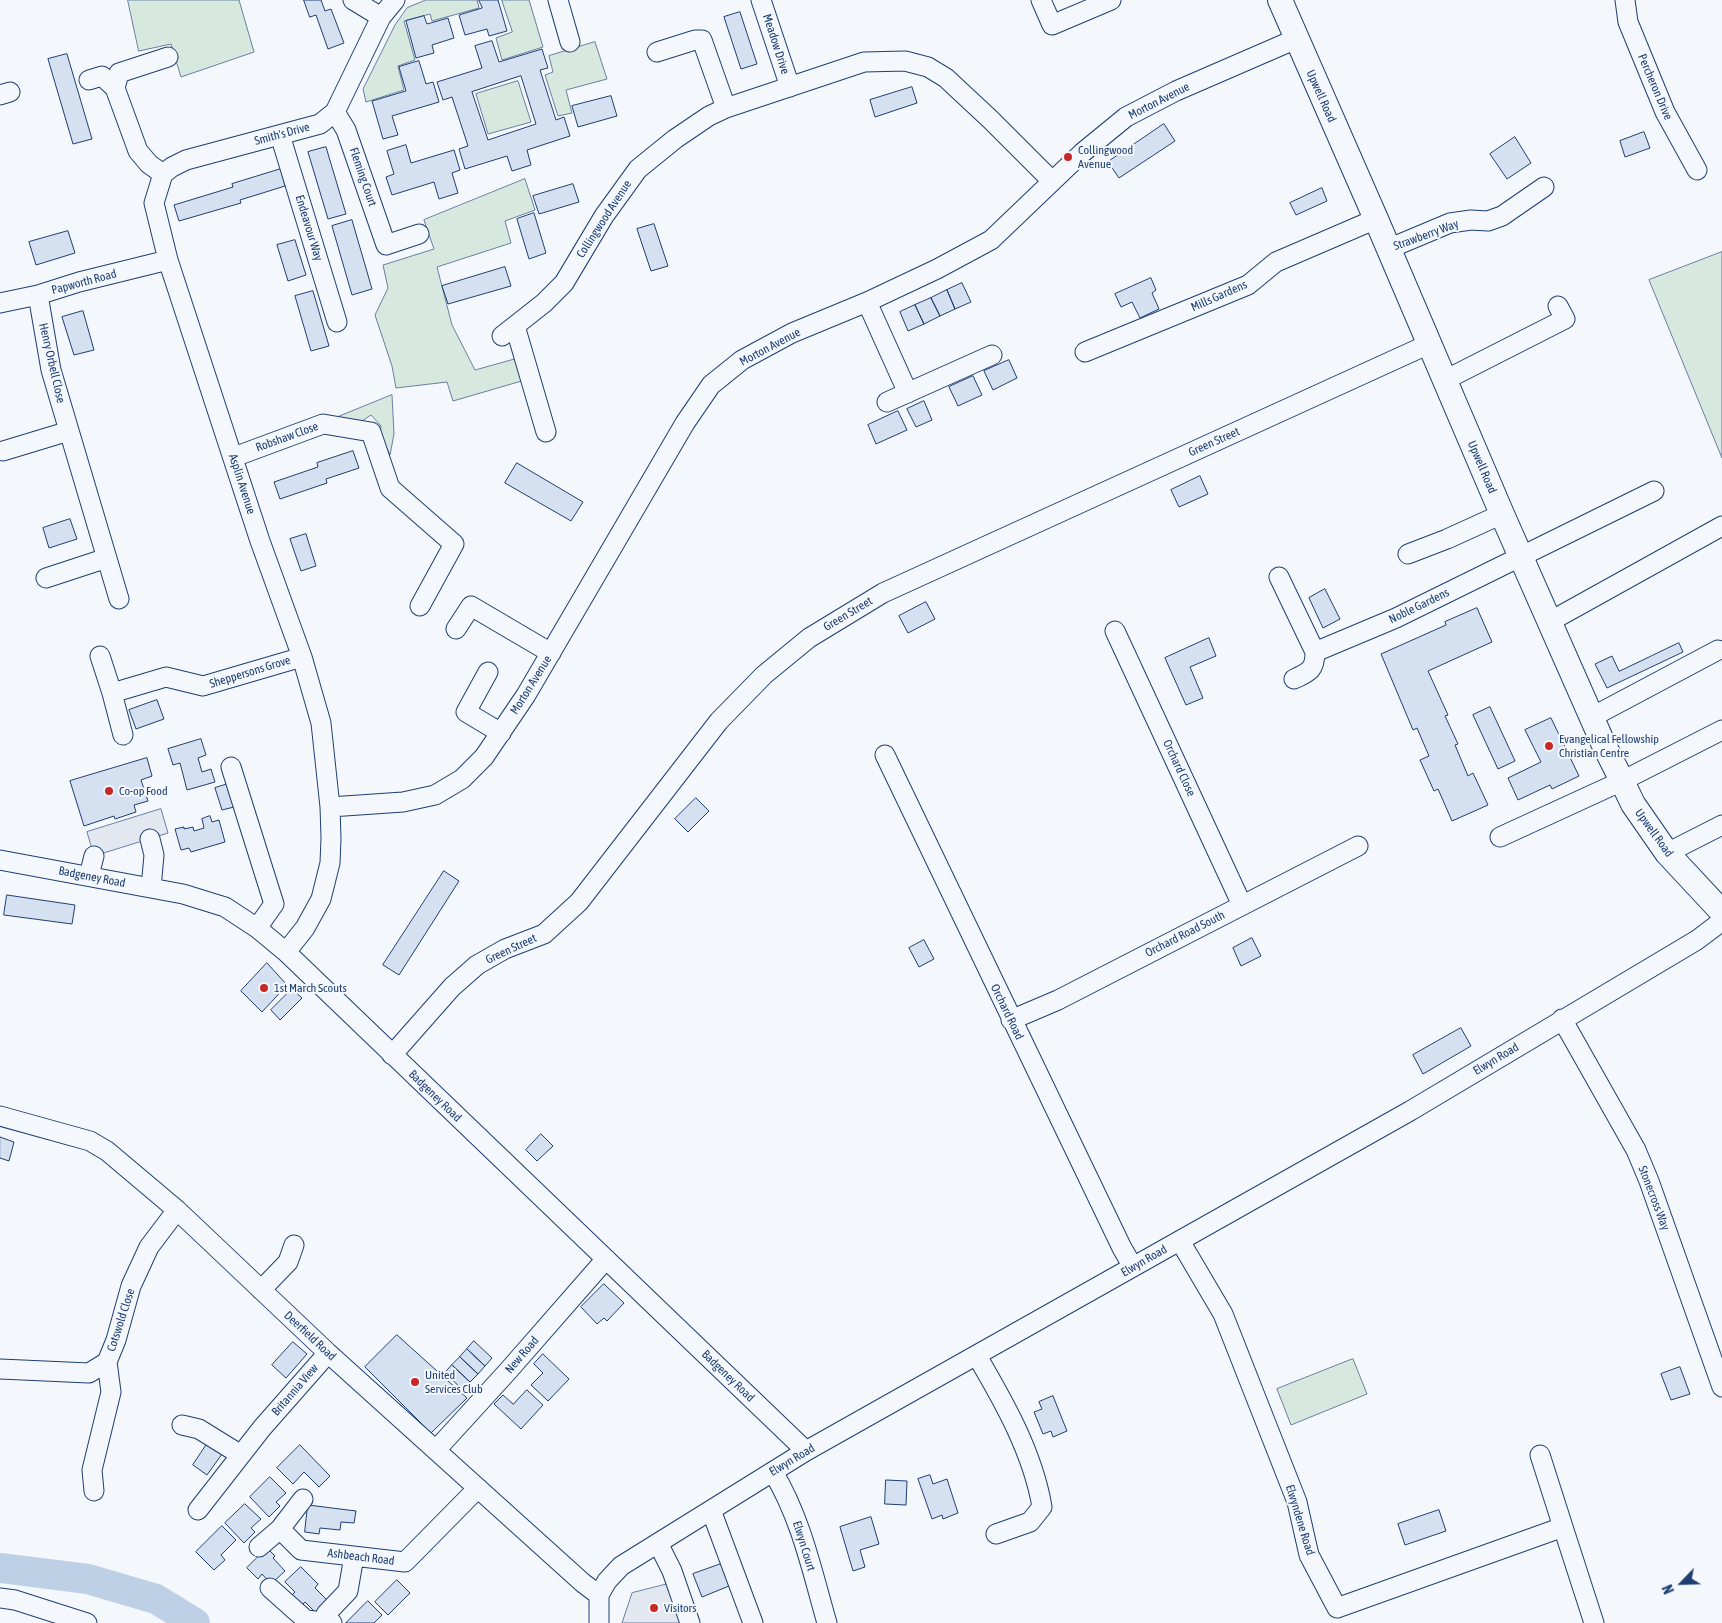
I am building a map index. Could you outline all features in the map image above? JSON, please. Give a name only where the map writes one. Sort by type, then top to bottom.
[{"type":"main road","name":"Upwell Road","points":[[1280,0],[1520,556],[1633,804],[1667,853],[1722,912]]},
{"type":"street","points":[[353,0],[381,17]]},
{"type":"street","points":[[335,112],[381,17],[395,0]]},
{"type":"street","points":[[558,0],[570,42]]},
{"type":"street","name":"Meadow Drive","points":[[761,0],[790,87]]},
{"type":"street","points":[[1041,0],[1052,25],[1111,0]]},
{"type":"street","name":"Percheron Drive","points":[[1625,0],[1628,22],[1664,112],[1697,170]]},
{"type":"street","name":"Morton Avenue","points":[[330,807],[404,802],[435,795],[462,779],[484,757],[526,695],[685,423],[711,385],[742,360],[792,334],[867,302],[936,269],[991,240],[1082,153],[1126,117],[1176,91],[1296,39]]},
{"type":"street","points":[[657,52],[695,40],[702,40],[726,108]]},
{"type":"street","points":[[115,88],[119,73],[168,56]]},
{"type":"street","name":"Collingwood Avenue","points":[[546,432],[508,331],[544,303],[564,283],[604,216],[638,170],[675,139],[709,116],[726,108],[864,62],[904,61],[928,67],[953,84],[1052,181]]},
{"type":"street","points":[[89,80],[102,76],[115,88],[138,151],[149,164],[163,174]]},
{"type":"street","name":"Smith's Drive","points":[[163,174],[186,160],[320,124],[335,112]]},
{"type":"street","name":"Fleming Court","points":[[335,112],[346,130],[386,245],[419,234]]},
{"type":"street","name":"Endeavour Way","points":[[280,135],[337,322]]},
{"type":"street","name":"Asplin Avenue","points":[[163,174],[154,203],[168,260],[260,541],[302,657],[320,723],[330,807],[330,863],[321,899],[305,928],[286,952]]},
{"type":"street","name":"Strawberry Way","points":[[1388,249],[1450,223],[1471,220],[1488,221],[1502,216],[1544,187]]},
{"type":"street","name":"Mills Gardens","points":[[1085,352],[1248,285],[1276,262],[1376,219]]},
{"type":"street","name":"Papworth Road","points":[[0,303],[38,295],[79,282],[168,260]]},
{"type":"street","name":"Henry Orbell Close","points":[[38,295],[51,370],[119,599]]},
{"type":"street","points":[[867,302],[908,394]]},
{"type":"street","points":[[1445,380],[1565,319],[1558,306]]},
{"type":"street","name":"Green Street","points":[[392,1054],[452,986],[477,965],[505,949],[544,934],[578,902],[719,722],[764,675],[808,638],[883,593],[1429,344]]},
{"type":"street","points":[[887,402],[992,355]]},
{"type":"street","name":"Robshaw Close","points":[[234,457],[323,424],[372,432],[390,488],[454,544],[420,606]]},
{"type":"street","points":[[3,451],[69,431]]},
{"type":"street","name":"Noble Gardens","points":[[1315,652],[1396,618],[1654,490]]},
{"type":"street","points":[[1408,554],[1448,539],[1502,514]]},
{"type":"street","points":[[1549,622],[1722,526]]},
{"type":"street","points":[[46,578],[107,558]]},
{"type":"street","points":[[1279,577],[1315,652],[1315,663],[1308,673],[1294,679]]},
{"type":"street","points":[[456,629],[471,606],[551,653]]},
{"type":"street","name":"Orchard Close","points":[[1115,631],[1242,905]]},
{"type":"street","points":[[1592,717],[1718,650]]},
{"type":"street","points":[[100,656],[123,735]]},
{"type":"street","name":"Sheppersons Grove","points":[[112,693],[166,677],[203,686],[302,657]]},
{"type":"street","points":[[488,672],[466,712],[501,733]]},
{"type":"street","points":[[1500,837],[1622,781],[1722,730]]},
{"type":"street","name":"Orchard Road","points":[[885,755],[1011,1020],[1133,1267]]},
{"type":"street","points":[[231,767],[274,904],[257,928]]},
{"type":"street","points":[[1667,853],[1722,825]]},
{"type":"street","points":[[150,839],[154,855],[152,888]]},
{"type":"street","name":"Orchard Road South","points":[[1011,1020],[1058,1000],[1358,846]]},
{"type":"street","points":[[89,876],[94,856]]},
{"type":"street","name":"Badgeney Road","points":[[0,860],[183,894],[225,907],[257,928],[286,952],[806,1451]]},
{"type":"street","name":"Elwyn Road","points":[[599,1595],[607,1581],[621,1566],[806,1451],[1402,1116],[1697,940],[1722,921]]},
{"type":"street","name":"Stonecross Way","points":[[1562,1019],[1636,1150],[1649,1181],[1722,1387]]},
{"type":"street","name":"Deerfield Road","points":[[0,1116],[90,1141],[107,1151],[177,1210],[328,1353],[583,1584],[599,1595]]},
{"type":"street","name":"Cotswold Close","points":[[0,1370],[89,1373],[107,1362],[116,1340],[131,1286],[148,1247],[177,1210]]},
{"type":"street","name":"Elwyndene Road","points":[[1180,1241],[1223,1314],[1297,1502],[1309,1555],[1334,1615],[1563,1527]]},
{"type":"street","points":[[261,1290],[288,1262],[294,1245]]},
{"type":"street","name":"New Road","points":[[436,1450],[606,1259]]},
{"type":"street","name":"Britannia View","points":[[198,1510],[262,1428],[328,1353]]},
{"type":"street","points":[[977,1356],[1000,1395],[1021,1442],[1038,1485],[1042,1507],[1030,1522],[996,1534]]},
{"type":"street","points":[[94,1491],[92,1470],[111,1392],[107,1362]]},
{"type":"street","points":[[182,1425],[199,1429],[240,1455]]},
{"type":"street","points":[[1540,1454],[1594,1623]]},
{"type":"street","name":"Elwyn Court","points":[[772,1472],[785,1492],[798,1522],[827,1623]]},
{"type":"street","name":"Ashbeach Road","points":[[280,1529],[301,1550],[406,1562],[478,1488]]},
{"type":"street","points":[[259,1546],[280,1529],[303,1499]]},
{"type":"street","points":[[711,1510],[753,1623]]},
{"type":"street","points":[[658,1542],[672,1571],[690,1623]]},
{"type":"street","points":[[270,1588],[306,1620],[328,1622],[326,1614],[348,1591],[354,1556]]},
{"type":"street","points":[[599,1595],[599,1623]]},
{"type":"street","points":[[0,1598],[15,1600],[87,1623]]},
{"type":"shaded area","points":[[128,0],[239,0],[254,52],[181,77],[171,44],[139,51]]},
{"type":"shaded area","points":[[426,0],[477,0],[479,8],[432,21],[430,14],[404,21],[415,60],[398,66],[404,90],[366,102],[363,89],[395,25],[407,8]]},
{"type":"shaded area","points":[[502,0],[529,0],[543,47],[502,60],[496,38],[512,32]]},
{"type":"shaded area","points":[[595,42],[607,79],[566,90],[572,113],[558,116],[545,75],[553,72],[549,56]]},
{"type":"shaded area","points":[[518,81],[531,122],[488,134],[476,94]]},
{"type":"shaded area","points":[[525,179],[535,210],[505,221],[511,243],[437,267],[452,325],[475,370],[518,358],[525,380],[453,401],[447,382],[396,388],[392,366],[375,315],[388,288],[383,265],[434,249],[424,220]]},
{"type":"shaded area","points":[[1722,252],[1722,458],[1649,280]]},
{"type":"shaded area","points":[[392,395],[394,434],[390,455],[380,434],[381,426],[371,415],[362,421],[335,418]]},
{"type":"shaded area","points":[[161,809],[168,833],[94,856],[87,832]]},
{"type":"shaded area","points":[[1353,1359],[1367,1394],[1291,1425],[1277,1389]]},
{"type":"shaded area","name":"Visitors","points":[[672,1583],[685,1623],[622,1623],[632,1593]]},
{"type":"building","points":[[304,0],[321,0],[325,11],[331,9],[344,43],[328,49],[316,15],[310,17]]},
{"type":"building","points":[[479,0],[498,0],[507,31],[489,36],[487,29],[465,35],[459,15],[482,8]]},
{"type":"building","points":[[740,12],[757,64],[741,69],[724,17]]},
{"type":"building","points":[[424,16],[427,24],[448,18],[454,38],[432,45],[434,53],[416,58],[406,21]]},
{"type":"building","points":[[492,41],[499,62],[542,49],[548,68],[540,70],[556,120],[564,117],[570,136],[527,150],[531,165],[512,171],[507,156],[465,169],[459,149],[468,146],[452,97],[443,100],[437,82],[482,68],[475,46]],"holes":[[[521,76],[536,124],[488,140],[472,92]]]},
{"type":"building","points":[[67,54],[92,139],[73,144],[48,59]]},
{"type":"building","points":[[419,61],[426,84],[433,82],[439,102],[392,116],[398,135],[383,139],[372,101],[406,91],[399,67]]},
{"type":"building","points":[[912,87],[917,103],[875,117],[870,100]]},
{"type":"building","points":[[611,96],[617,116],[578,127],[572,106]]},
{"type":"building","points":[[1164,124],[1175,141],[1119,178],[1108,162]]},
{"type":"building","points":[[1644,132],[1650,148],[1625,157],[1620,141]]},
{"type":"building","points":[[1515,137],[1531,163],[1507,179],[1490,154]]},
{"type":"building","points":[[406,145],[411,163],[454,150],[460,170],[452,173],[458,193],[439,199],[434,182],[392,195],[386,177],[394,174],[387,151]]},
{"type":"building","points":[[326,147],[346,214],[328,219],[308,152]]},
{"type":"building","points":[[281,169],[285,186],[240,200],[241,203],[179,221],[174,205],[233,187],[232,184]]},
{"type":"building","points":[[573,184],[579,202],[539,214],[533,196]]},
{"type":"building","points":[[1322,188],[1327,201],[1296,215],[1290,203]]},
{"type":"building","points":[[534,213],[546,253],[529,259],[517,219]]},
{"type":"building","points":[[352,220],[372,289],[352,295],[332,226]]},
{"type":"building","points":[[654,224],[668,266],[651,271],[637,229]]},
{"type":"building","points":[[68,231],[75,253],[36,265],[29,242]]},
{"type":"building","points":[[295,240],[306,275],[288,281],[277,245]]},
{"type":"building","points":[[505,267],[511,286],[448,304],[442,286]]},
{"type":"building","points":[[1151,278],[1156,290],[1152,293],[1159,309],[1140,318],[1132,302],[1121,307],[1115,294]]},
{"type":"building","points":[[962,283],[971,302],[955,309],[947,290]]},
{"type":"building","points":[[947,290],[955,309],[940,316],[931,298]]},
{"type":"building","points":[[313,291],[329,346],[311,351],[295,296]]},
{"type":"building","points":[[931,298],[940,316],[924,324],[915,305]]},
{"type":"building","points":[[915,305],[924,324],[908,331],[900,312]]},
{"type":"building","points":[[83,311],[94,350],[74,355],[62,317]]},
{"type":"building","points":[[1009,360],[1017,378],[993,390],[984,371]]},
{"type":"building","points":[[973,376],[982,395],[958,406],[949,387]]},
{"type":"building","points":[[924,401],[932,420],[916,427],[907,409]]},
{"type":"building","points":[[898,411],[907,430],[876,444],[868,425]]},
{"type":"building","points":[[353,451],[359,468],[326,479],[327,483],[280,499],[274,482],[318,467],[317,463]]},
{"type":"building","points":[[517,463],[583,502],[571,521],[505,483]]},
{"type":"building","points":[[1200,476],[1208,494],[1179,507],[1171,490]]},
{"type":"building","points":[[70,519],[77,539],[49,548],[43,528]]},
{"type":"building","points":[[306,534],[316,566],[301,571],[290,539]]},
{"type":"building","points":[[1325,589],[1340,619],[1323,628],[1309,598]]},
{"type":"building","points":[[926,602],[935,619],[908,633],[899,616]]},
{"type":"building","points":[[1477,608],[1492,642],[1428,671],[1448,715],[1445,716],[1458,744],[1455,745],[1468,776],[1473,773],[1488,805],[1452,821],[1438,789],[1434,791],[1420,760],[1429,756],[1417,728],[1413,730],[1381,654],[1446,625],[1445,622]]},
{"type":"building","points":[[1209,638],[1216,656],[1190,667],[1203,698],[1186,705],[1165,658]]},
{"type":"building","points":[[1679,643],[1683,652],[1607,688],[1595,664],[1612,656],[1619,671]]},
{"type":"building","points":[[157,700],[164,719],[136,729],[129,710]]},
{"type":"building","points":[[1490,707],[1515,761],[1498,769],[1473,715]]},
{"type":"building","name":"Evangelical Fellowship Christian Centre","points":[[1551,718],[1579,776],[1552,789],[1550,785],[1518,800],[1508,778],[1541,762],[1525,730]]},
{"type":"building","points":[[201,739],[206,755],[198,758],[202,772],[211,769],[215,782],[187,790],[180,763],[173,765],[168,749]]},
{"type":"building","name":"Co-op Food","points":[[147,758],[152,776],[141,780],[148,801],[134,805],[136,812],[115,819],[114,816],[84,826],[70,781]]},
{"type":"building","points":[[228,784],[234,807],[222,810],[215,788]]},
{"type":"building","points":[[696,798],[709,811],[688,832],[675,819]]},
{"type":"building","points":[[210,816],[212,822],[219,820],[225,842],[191,852],[189,848],[181,850],[175,829],[193,827],[194,831],[204,828],[202,819]]},
{"type":"building","points":[[444,871],[459,881],[399,975],[383,965]]},
{"type":"building","points":[[7,895],[75,905],[72,924],[4,915]]},
{"type":"building","points":[[1252,938],[1261,956],[1241,966],[1233,948]]},
{"type":"building","points":[[924,940],[934,959],[919,967],[909,948]]},
{"type":"building","name":"1st March Scouts","points":[[267,963],[287,985],[262,1012],[241,991]]},
{"type":"building","points":[[292,989],[302,998],[280,1020],[271,1010]]},
{"type":"building","points":[[1461,1028],[1471,1046],[1423,1074],[1413,1055]]},
{"type":"building","points":[[541,1134],[553,1146],[537,1161],[526,1150]]},
{"type":"building","points":[[0,1137],[14,1142],[9,1161],[0,1158]]},
{"type":"building","points":[[604,1284],[624,1303],[607,1321],[604,1318],[597,1324],[581,1307]]},
{"type":"building","name":"United Services Club","points":[[397,1335],[467,1398],[431,1433],[365,1367]]},
{"type":"building","points":[[474,1341],[492,1358],[485,1366],[467,1349]]},
{"type":"building","points":[[293,1342],[307,1354],[286,1378],[272,1365]]},
{"type":"building","points":[[467,1349],[485,1366],[478,1374],[460,1357]]},
{"type":"building","points":[[543,1354],[569,1379],[548,1401],[531,1385],[543,1373],[534,1364]]},
{"type":"building","points":[[460,1357],[478,1374],[470,1382],[452,1365]]},
{"type":"building","points":[[452,1365],[470,1382],[463,1390],[445,1373]]},
{"type":"building","points":[[1680,1367],[1690,1394],[1671,1400],[1661,1374]]},
{"type":"building","points":[[527,1390],[543,1405],[521,1429],[494,1404],[503,1395],[513,1404]]},
{"type":"building","points":[[1053,1396],[1067,1431],[1053,1437],[1051,1431],[1043,1434],[1034,1412],[1042,1409],[1039,1402]]},
{"type":"building","points":[[207,1444],[222,1454],[207,1475],[193,1465]]},
{"type":"building","points":[[300,1445],[330,1476],[319,1487],[304,1472],[293,1484],[277,1468]]},
{"type":"building","points":[[930,1475],[933,1484],[947,1479],[958,1513],[943,1519],[942,1515],[932,1519],[918,1479]]},
{"type":"building","points":[[270,1477],[286,1493],[276,1502],[280,1506],[269,1517],[250,1497]]},
{"type":"building","points":[[886,1480],[907,1481],[906,1505],[885,1504]]},
{"type":"building","points":[[245,1504],[261,1519],[251,1528],[255,1532],[244,1543],[225,1523]]},
{"type":"building","points":[[308,1505],[356,1511],[354,1523],[341,1522],[340,1530],[320,1528],[319,1534],[305,1532]]},
{"type":"building","points":[[1439,1510],[1446,1531],[1405,1545],[1398,1524]]},
{"type":"building","points":[[871,1517],[879,1544],[860,1550],[865,1567],[853,1571],[840,1527]]},
{"type":"building","points":[[222,1526],[236,1540],[221,1555],[225,1560],[214,1570],[196,1552]]},
{"type":"building","points":[[267,1548],[285,1571],[271,1584],[262,1574],[258,1579],[247,1568]]},
{"type":"building","points":[[721,1564],[729,1586],[702,1597],[693,1574]]},
{"type":"building","points":[[301,1567],[318,1584],[315,1588],[327,1600],[315,1612],[305,1602],[299,1608],[289,1598],[295,1592],[285,1582]]},
{"type":"building","points":[[397,1580],[410,1593],[388,1615],[375,1602]]},
{"type":"building","points":[[368,1601],[382,1615],[374,1623],[346,1623]]},
{"type":"waterway","points":[[0,1568],[88,1579],[156,1599],[195,1623]]},
{"type":"place","name":"Collingwood Avenue","points":[[1068,157]]},
{"type":"place","name":"Evangelical Fellowship Christian Centre","points":[[1549,746]]},
{"type":"place","name":"Co-op Food","points":[[109,791]]},
{"type":"place","name":"1st March Scouts","points":[[264,988]]},
{"type":"place","name":"United Services Club","points":[[415,1382]]},
{"type":"place","name":"Visitors","points":[[654,1608]]}]
